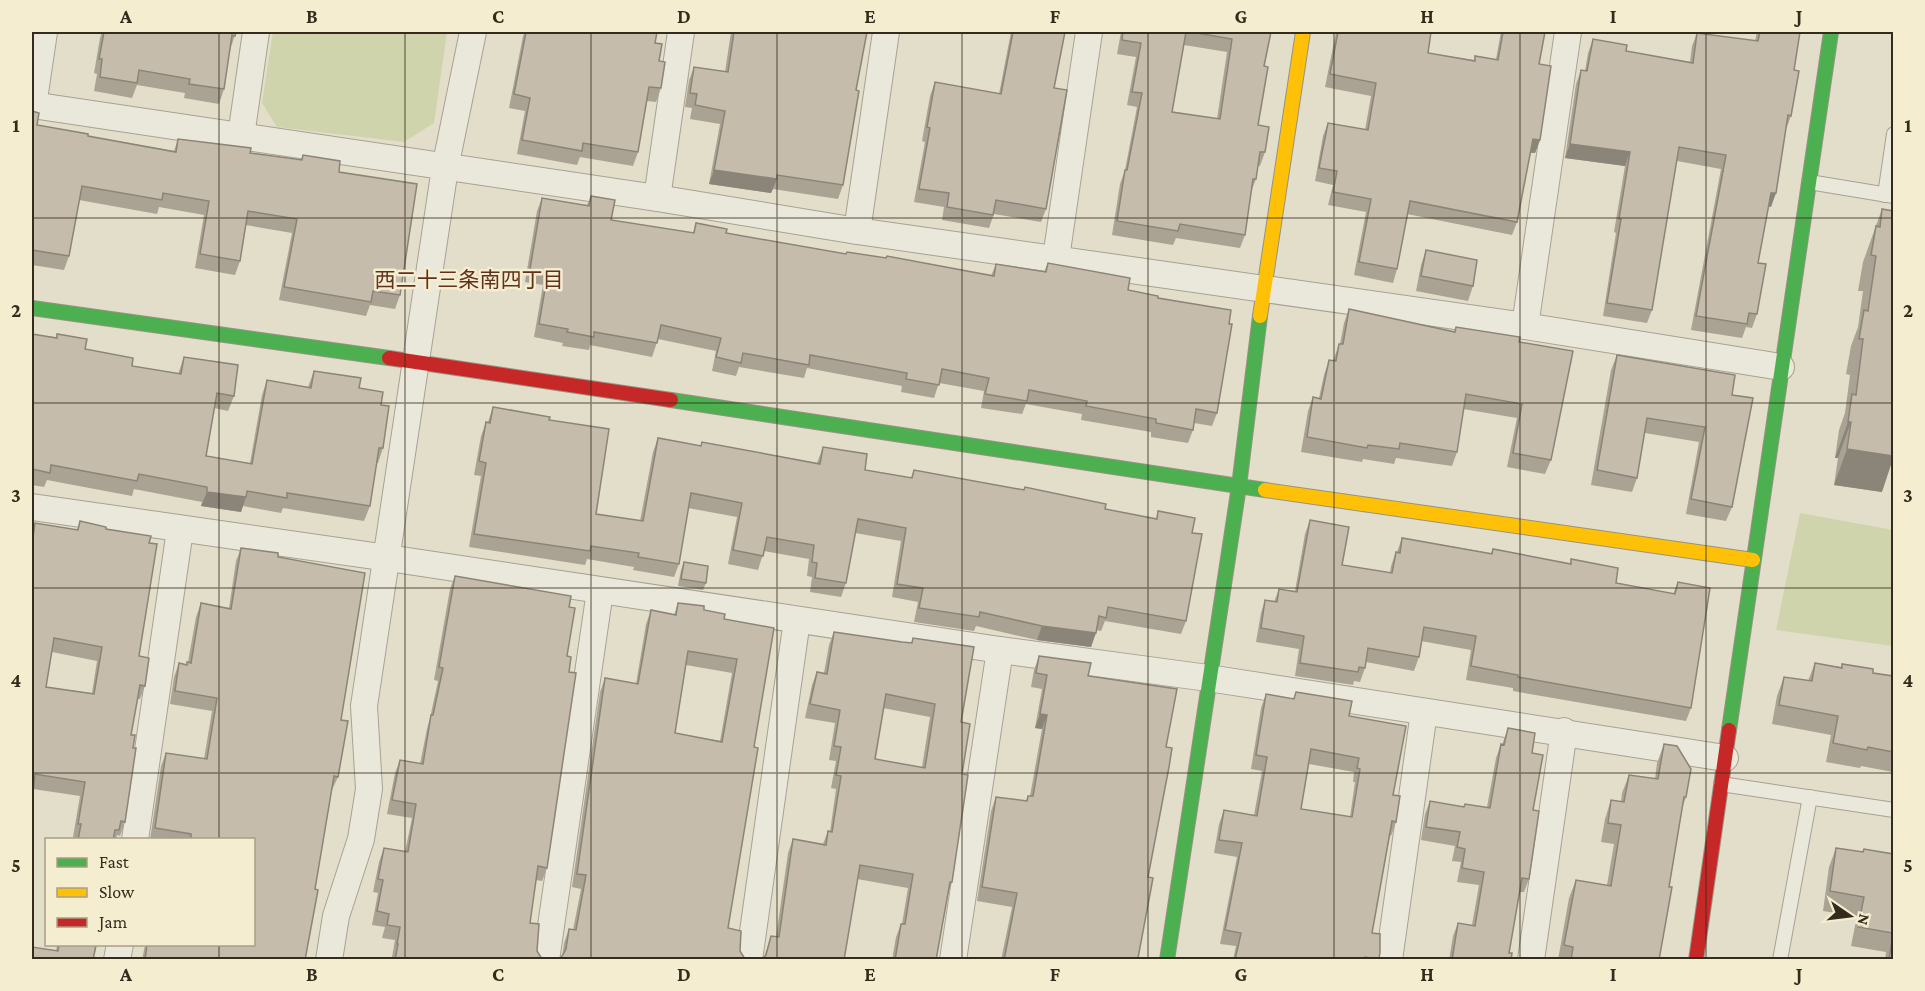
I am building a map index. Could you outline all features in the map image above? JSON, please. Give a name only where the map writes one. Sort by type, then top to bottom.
[{"type":"street","points":[[44,32],[32,106],[657,198],[857,231],[1264,287],[1781,367]]},
{"type":"street","points":[[241,136],[256,32]]},
{"type":"street","points":[[329,960],[336,916],[361,839],[369,789],[364,706],[445,168],[473,32]]},
{"type":"street","points":[[657,198],[681,32]]},
{"type":"street","points":[[857,231],[886,32]]},
{"type":"street","points":[[1056,258],[1089,32]]},
{"type":"street","points":[[1167,960],[1208,678],[1239,486],[1264,287],[1303,32]]},
{"type":"street","points":[[1525,326],[1568,32]]},
{"type":"street","points":[[1701,959],[1720,784],[1831,32]]},
{"type":"street","points":[[32,308],[1753,560]]},
{"type":"street","points":[[32,507],[1000,650],[1208,678],[1424,712],[1564,731],[1725,758]]},
{"type":"street","points":[[135,838],[180,530]]},
{"type":"street","points":[[546,960],[600,591]]},
{"type":"street","points":[[749,960],[797,620]]},
{"type":"street","points":[[953,960],[1000,650]]},
{"type":"street","points":[[1389,960],[1424,712]]},
{"type":"street","points":[[1531,960],[1564,731]]},
{"type":"lane","points":[[1809,182],[1889,195],[1893,134]]},
{"type":"lane","points":[[1720,784],[1893,810]]},
{"type":"lane","points":[[1780,960],[1810,797]]},
{"type":"green space","points":[[273,32],[447,32],[434,123],[404,142],[277,127],[262,103]]},
{"type":"green space","points":[[1800,513],[1893,530],[1893,646],[1776,630]]},
{"type":"building","points":[[104,32],[236,32],[235,36],[232,35],[224,89],[189,84],[190,79],[139,70],[137,83],[100,77],[102,59],[99,59]]},
{"type":"building","points":[[526,32],[657,32],[655,43],[662,44],[659,61],[665,62],[661,88],[649,87],[638,152],[583,143],[582,151],[522,140],[530,98],[514,94]]},
{"type":"building","points":[[734,32],[867,32],[856,90],[859,91],[843,185],[777,175],[777,179],[714,170],[725,111],[695,105],[697,94],[690,93],[694,67],[728,72]]},
{"type":"building","points":[[1013,32],[1065,32],[1054,88],[1067,90],[1046,209],[996,200],[993,215],[947,207],[949,193],[919,189],[930,128],[927,127],[935,82],[1001,94]]},
{"type":"building","points":[[1123,32],[1186,32],[1172,112],[1220,119],[1232,39],[1191,32],[1271,32],[1264,66],[1268,67],[1258,125],[1269,127],[1265,152],[1260,152],[1256,179],[1253,179],[1245,235],[1180,224],[1178,231],[1117,221],[1125,170],[1127,170],[1142,93],[1132,92],[1141,43],[1122,40]]},
{"type":"building","points":[[1338,32],[1431,32],[1428,53],[1475,61],[1475,56],[1498,60],[1503,32],[1545,32],[1539,64],[1551,66],[1540,140],[1533,139],[1517,222],[1410,201],[1397,269],[1359,262],[1371,199],[1333,192],[1337,171],[1319,168],[1328,123],[1368,130],[1376,83],[1330,74]]},
{"type":"building","points":[[1760,32],[1800,32],[1794,70],[1799,71],[1791,116],[1788,115],[1776,193],[1771,193],[1758,263],[1766,264],[1757,314],[1749,313],[1747,324],[1696,316],[1726,155],[1679,147],[1652,310],[1607,303],[1630,152],[1570,144],[1581,70],[1587,71],[1593,39],[1627,45],[1626,51],[1693,63],[1697,33],[1758,41]]},
{"type":"building","points":[[32,111],[39,113],[37,125],[88,134],[88,136],[176,152],[178,139],[251,148],[250,153],[302,160],[303,155],[340,161],[339,172],[417,184],[400,295],[373,291],[371,302],[284,287],[297,219],[248,211],[240,261],[200,254],[209,201],[163,193],[162,200],[82,186],[69,256],[32,250]]},
{"type":"building","points":[[591,196],[615,200],[611,220],[694,233],[696,223],[727,229],[726,233],[846,254],[847,252],[886,258],[887,256],[994,276],[996,264],[1046,272],[1048,263],[1130,278],[1128,290],[1158,296],[1158,298],[1231,310],[1229,324],[1232,324],[1217,413],[1196,409],[1193,430],[1156,423],[1156,419],[1086,406],[1087,401],[1029,390],[1027,401],[985,394],[989,378],[942,369],[939,385],[906,379],[907,373],[810,355],[809,365],[743,353],[741,363],[716,357],[721,338],[661,325],[657,343],[594,332],[594,337],[567,332],[568,329],[539,324],[548,272],[530,269],[542,198],[589,206]]},
{"type":"building","points":[[1882,209],[1893,211],[1893,456],[1847,449],[1852,394],[1856,395],[1863,339],[1859,339],[1864,310],[1868,311],[1876,256],[1871,255],[1876,226],[1880,227]]},
{"type":"building","points":[[1426,250],[1477,260],[1473,286],[1421,276]]},
{"type":"building","points":[[1349,309],[1455,332],[1456,327],[1520,337],[1519,342],[1573,351],[1551,460],[1513,453],[1522,404],[1466,394],[1457,452],[1400,443],[1399,449],[1368,445],[1367,448],[1307,437],[1313,397],[1321,399],[1329,360],[1336,361],[1339,344],[1343,344]]},
{"type":"building","points":[[32,334],[57,338],[57,334],[87,339],[85,349],[133,358],[132,366],[181,374],[184,357],[238,365],[234,396],[217,393],[206,456],[252,464],[267,380],[311,388],[314,371],[361,378],[359,388],[383,392],[381,405],[389,406],[383,448],[379,448],[370,506],[287,493],[287,498],[247,491],[246,497],[207,492],[207,487],[139,474],[137,481],[51,465],[50,473],[32,469]]},
{"type":"building","points":[[1617,355],[1735,375],[1732,395],[1753,398],[1732,507],[1691,499],[1705,427],[1647,418],[1637,478],[1597,470]]},
{"type":"building","points":[[493,407],[550,417],[549,420],[609,429],[596,514],[643,521],[658,438],[701,446],[702,442],[820,464],[823,447],[867,454],[865,470],[912,478],[914,470],[1024,490],[1025,487],[1106,504],[1105,509],[1157,519],[1158,511],[1195,518],[1192,533],[1202,534],[1186,621],[1108,607],[1106,618],[1099,616],[1096,633],[1042,626],[980,612],[979,617],[919,608],[923,588],[897,584],[906,528],[858,519],[846,583],[815,578],[817,563],[812,562],[814,545],[767,537],[763,556],[733,550],[742,503],[691,493],[679,564],[638,557],[639,553],[591,546],[590,551],[474,534],[486,463],[479,461],[486,422],[490,423]]},
{"type":"building","points":[[1310,520],[1349,527],[1342,565],[1392,573],[1396,552],[1400,553],[1402,538],[1492,554],[1493,549],[1571,564],[1571,559],[1618,568],[1616,583],[1675,594],[1678,582],[1710,588],[1691,708],[1518,677],[1518,675],[1471,666],[1476,636],[1424,627],[1419,657],[1368,648],[1365,668],[1359,667],[1358,672],[1300,663],[1304,636],[1261,628],[1265,600],[1277,602],[1279,589],[1297,592]]},
{"type":"building","points":[[80,521],[106,527],[106,529],[151,536],[149,543],[157,544],[139,656],[149,658],[145,686],[140,685],[131,735],[135,735],[133,748],[136,748],[125,822],[121,821],[119,830],[115,830],[113,838],[78,838],[81,824],[78,824],[85,782],[35,774],[32,801],[32,544],[35,523],[78,530]],"holes":[[[54,638],[102,647],[94,694],[46,687]]]},
{"type":"building","points":[[241,548],[278,553],[278,557],[365,573],[341,720],[348,721],[338,777],[334,776],[315,889],[318,890],[305,960],[145,960],[147,946],[255,946],[255,838],[191,838],[191,834],[155,828],[166,753],[207,759],[217,698],[175,691],[179,663],[187,665],[187,662],[191,663],[201,603],[231,609]]},
{"type":"building","points":[[684,562],[708,566],[706,583],[681,579]]},
{"type":"building","points":[[455,576],[571,596],[569,607],[575,608],[567,656],[571,657],[569,672],[576,673],[547,868],[538,866],[530,923],[539,924],[537,951],[545,960],[395,960],[400,927],[387,925],[389,914],[377,911],[383,880],[378,879],[384,848],[408,852],[416,804],[392,800],[400,760],[423,764],[431,715],[433,715],[443,668],[439,667]]},
{"type":"building","points":[[678,603],[704,606],[704,610],[725,614],[724,619],[774,628],[754,747],[758,748],[728,928],[741,931],[740,951],[748,960],[558,960],[566,949],[569,929],[576,930],[586,875],[577,874],[605,678],[638,684],[651,610],[676,615]],"holes":[[[688,651],[737,659],[722,742],[675,733]]]},
{"type":"building","points":[[834,632],[902,642],[912,643],[913,638],[974,647],[961,722],[970,724],[962,774],[968,775],[952,882],[950,882],[936,960],[895,960],[901,924],[905,924],[913,874],[860,865],[844,960],[761,960],[766,955],[771,936],[779,937],[793,839],[826,845],[828,831],[832,832],[841,776],[836,775],[841,747],[834,746],[840,710],[810,704],[817,672],[827,674]],"holes":[[[886,694],[935,704],[925,768],[875,759]]]},
{"type":"building","points":[[1039,656],[1091,663],[1088,676],[1177,689],[1166,747],[1172,748],[1148,877],[1153,878],[1138,958],[1142,958],[1141,960],[1004,960],[1017,893],[982,887],[996,797],[1027,801],[1028,796],[1033,796],[1047,715],[1040,714],[1047,675],[1036,673]]},
{"type":"building","points":[[1815,663],[1842,668],[1842,664],[1873,669],[1873,673],[1893,676],[1893,752],[1868,747],[1867,750],[1833,743],[1838,716],[1779,705],[1784,677],[1812,681]]},
{"type":"building","points":[[1296,692],[1352,701],[1349,716],[1406,726],[1393,795],[1400,796],[1396,822],[1392,821],[1372,933],[1380,934],[1379,959],[1365,957],[1365,960],[1235,960],[1241,933],[1225,930],[1242,843],[1219,840],[1224,810],[1257,816],[1267,757],[1256,755],[1266,694],[1294,699]],"holes":[[[1311,749],[1359,758],[1357,768],[1360,769],[1352,817],[1301,809]]]},
{"type":"building","points":[[1508,728],[1535,733],[1532,753],[1543,755],[1533,810],[1539,811],[1529,879],[1522,878],[1509,953],[1512,953],[1511,960],[1452,960],[1458,923],[1475,926],[1484,872],[1462,868],[1465,849],[1457,847],[1460,832],[1426,827],[1430,801],[1464,807],[1465,804],[1490,808],[1501,744],[1504,745]]},
{"type":"building","points":[[1664,744],[1677,746],[1691,769],[1686,797],[1684,797],[1659,960],[1571,960],[1573,947],[1564,945],[1576,880],[1611,886],[1621,825],[1608,823],[1611,800],[1624,802],[1629,775],[1658,779]]},
{"type":"building","points":[[1836,848],[1863,852],[1864,849],[1893,854],[1893,933],[1858,927],[1864,897],[1830,891]]},
{"type":"building","points":[[1893,933],[1893,960],[1889,960]]},
{"type":"building","points":[[59,946],[96,946],[93,960],[32,960],[32,947],[58,951]]},
{"type":"traffic: fast","points":[[1729,730],[1831,32]]},
{"type":"traffic: fast","points":[[32,308],[389,358]]},
{"type":"traffic: fast","points":[[1167,960],[1239,486],[1260,316]]},
{"type":"traffic: fast","points":[[671,400],[1265,490]]},
{"type":"traffic: slow","points":[[1260,316],[1303,32]]},
{"type":"traffic: slow","points":[[1265,490],[1753,560]]},
{"type":"traffic: jam","points":[[389,358],[671,400]]},
{"type":"traffic: jam","points":[[1696,960],[1729,730]]},
{"type":"district","name":"西二十三条南四丁目","points":[[469,280]]}]
